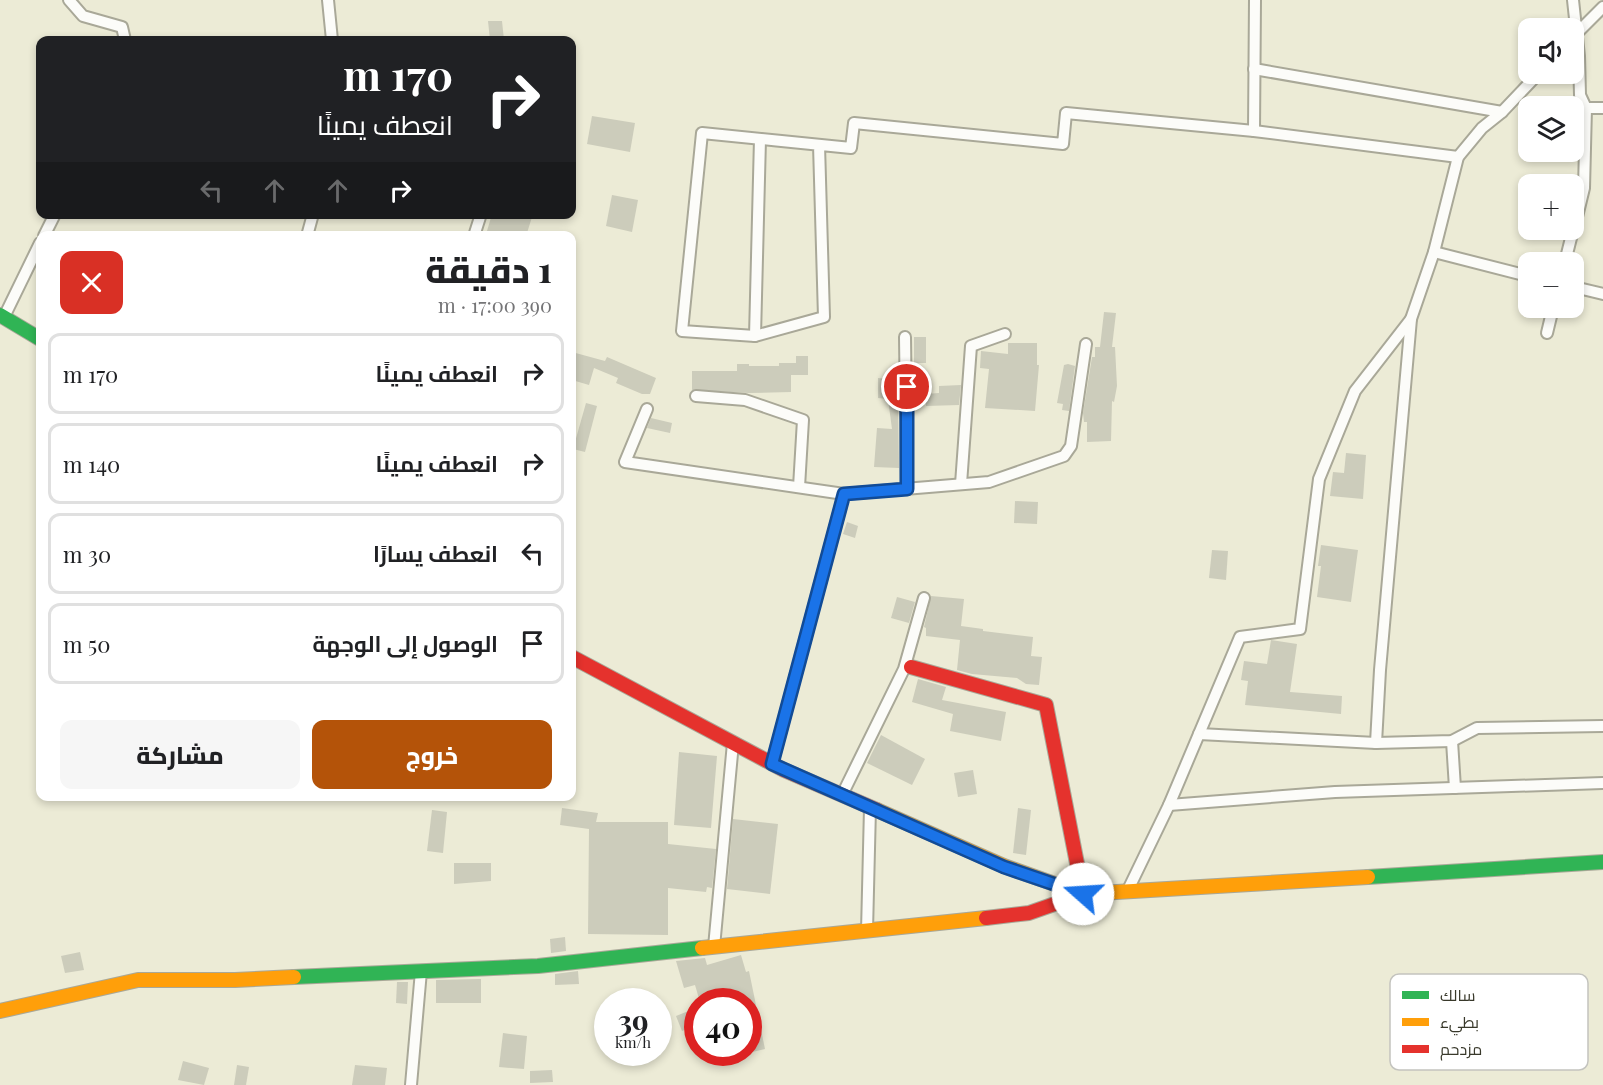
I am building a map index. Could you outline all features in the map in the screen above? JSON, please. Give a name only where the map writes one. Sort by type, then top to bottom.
[{"type":"street","points":[[69,0],[83,16],[123,27],[124,36]]},
{"type":"street","points":[[328,0],[332,36]]},
{"type":"street","points":[[1254,131],[1255,0]]},
{"type":"street","points":[[1573,0],[1574,18]]},
{"type":"street","points":[[1584,26],[1603,7]]},
{"type":"street","points":[[1254,69],[1502,112]]},
{"type":"street","points":[[1376,743],[1380,670],[1411,319],[1434,252],[1458,157],[1482,128],[1502,112],[1529,84]]},
{"type":"street","points":[[1579,84],[1580,95],[1586,108],[1584,188]]},
{"type":"street","points":[[1586,108],[1603,108]]},
{"type":"street","points":[[819,145],[824,317],[755,336],[682,331],[702,133],[851,148],[854,123],[1063,144],[1066,112],[1254,131],[1458,157]]},
{"type":"street","points":[[755,336],[760,139]]},
{"type":"street","points":[[36,251],[2,316],[36,337]]},
{"type":"street","points":[[1434,252],[1518,273]]},
{"type":"street","points":[[1584,289],[1603,294]]},
{"type":"street","points":[[1547,333],[1551,318]]},
{"type":"street","points":[[1127,892],[1169,805],[1240,637],[1300,629],[1320,479],[1355,391],[1411,319]]},
{"type":"street","points":[[961,484],[971,346],[1005,334]]},
{"type":"street","points":[[905,337],[907,489]]},
{"type":"street","points":[[647,410],[625,462],[844,494],[989,482],[1064,456],[1071,447],[1086,344]]},
{"type":"street","points":[[696,396],[745,400],[803,420],[799,487]]},
{"type":"street","points":[[772,764],[844,494]]},
{"type":"street","points":[[842,795],[904,669],[924,598]]},
{"type":"street","points":[[576,659],[772,764],[1004,867],[1083,894]]},
{"type":"street","points":[[911,667],[1046,705],[1083,894]]},
{"type":"street","points":[[1199,734],[1376,743],[1452,741],[1477,728],[1603,726]]},
{"type":"street","points":[[1452,741],[1455,788]]},
{"type":"street","points":[[714,947],[734,743]]},
{"type":"street","points":[[1169,805],[1335,792],[1603,783]]},
{"type":"street","points":[[867,930],[870,808]]},
{"type":"street","points":[[1,1008],[138,980],[235,980],[538,966],[1029,913],[1083,894],[1603,862]]},
{"type":"street","points":[[411,1085],[421,971]]},
{"type":"building","points":[[488,21],[502,21],[504,36],[490,36]]},
{"type":"building","points":[[592,116],[635,123],[630,152],[587,144]]},
{"type":"building","points":[[612,195],[638,200],[632,232],[606,226]]},
{"type":"building","points":[[491,219],[531,219],[528,231],[487,231]]},
{"type":"building","points":[[1104,312],[1116,313],[1112,347],[1115,347],[1117,386],[1114,402],[1112,401],[1111,441],[1087,442],[1087,422],[1084,422],[1083,413],[1092,357],[1095,357],[1095,347],[1100,347]]},
{"type":"building","points":[[914,337],[926,337],[926,363],[914,363]]},
{"type":"building","points":[[1008,343],[1037,343],[1037,365],[1039,365],[1035,411],[985,408],[989,369],[980,368],[981,351],[1008,354]]},
{"type":"building","points":[[576,353],[605,361],[607,357],[656,378],[650,394],[642,394],[616,383],[618,378],[594,368],[589,385],[576,381]]},
{"type":"building","points":[[796,356],[808,356],[808,375],[791,375],[791,392],[749,393],[692,390],[692,371],[737,371],[737,364],[779,366],[779,363],[796,363]]},
{"type":"building","points":[[1064,365],[1075,366],[1069,411],[1062,410],[1063,404],[1057,403]]},
{"type":"building","points":[[878,378],[898,380],[899,468],[874,467],[877,428],[892,429],[888,399],[878,398]]},
{"type":"building","points":[[961,385],[959,405],[926,406],[926,394],[939,393],[939,386]]},
{"type":"building","points":[[586,403],[597,406],[585,452],[576,450],[576,438]]},
{"type":"building","points":[[651,418],[672,423],[670,433],[647,428]]},
{"type":"building","points":[[1346,453],[1366,455],[1363,499],[1330,496],[1333,472],[1344,473]]},
{"type":"building","points":[[1015,501],[1038,502],[1037,524],[1014,523]]},
{"type":"building","points":[[847,522],[858,526],[855,538],[843,534]]},
{"type":"building","points":[[1321,545],[1358,550],[1351,602],[1317,597]]},
{"type":"building","points":[[1212,550],[1228,551],[1226,580],[1209,578]]},
{"type":"building","points":[[931,596],[964,599],[961,626],[1033,637],[1031,656],[1042,657],[1039,685],[1026,684],[1017,678],[972,674],[957,670],[960,640],[926,636],[924,627]]},
{"type":"building","points":[[897,597],[915,602],[909,623],[891,618]]},
{"type":"building","points":[[1271,640],[1297,644],[1290,692],[1342,696],[1341,714],[1245,705],[1248,681],[1241,680],[1244,661],[1267,664]]},
{"type":"building","points":[[918,679],[946,687],[942,700],[1006,712],[1001,741],[950,731],[953,714],[912,702]]},
{"type":"building","points":[[881,735],[925,759],[912,785],[867,763]]},
{"type":"building","points":[[679,752],[717,756],[711,828],[674,825]]},
{"type":"building","points":[[973,770],[977,794],[958,797],[954,773]]},
{"type":"building","points":[[562,808],[598,813],[596,822],[668,822],[668,844],[716,849],[712,888],[707,887],[706,892],[668,888],[668,935],[588,934],[589,829],[560,825]]},
{"type":"building","points":[[1018,808],[1031,810],[1026,855],[1013,853]]},
{"type":"building","points":[[432,810],[447,812],[443,853],[427,851]]},
{"type":"building","points":[[733,819],[778,824],[770,894],[727,889]]},
{"type":"building","points":[[454,863],[491,863],[491,881],[454,884]]},
{"type":"building","points":[[565,937],[566,951],[551,953],[550,939]]},
{"type":"building","points":[[80,952],[84,970],[65,973],[61,956]]},
{"type":"building","points":[[741,955],[746,972],[749,971],[752,988],[696,988],[695,985],[684,988],[676,961],[705,958],[707,965]]},
{"type":"building","points":[[578,971],[579,984],[555,985],[555,974]]},
{"type":"building","points":[[481,979],[481,1003],[436,1003],[436,980]]},
{"type":"building","points":[[397,982],[408,982],[407,1004],[396,1003]]},
{"type":"building","points":[[684,1013],[684,1030],[682,1031],[676,1016]]},
{"type":"building","points":[[503,1033],[527,1036],[524,1069],[499,1067]]},
{"type":"building","points":[[762,1034],[765,1049],[762,1050]]},
{"type":"building","points":[[183,1061],[209,1068],[204,1085],[178,1080]]},
{"type":"building","points":[[237,1065],[249,1067],[246,1085],[234,1085]]},
{"type":"building","points":[[355,1065],[387,1068],[385,1085],[352,1085]]},
{"type":"building","points":[[552,1070],[553,1082],[530,1083],[530,1071]]},
{"type":"traffic: fast","points":[[0,315],[36,337]]},
{"type":"traffic: fast","points":[[1368,877],[1603,862]]},
{"type":"traffic: fast","points":[[294,977],[538,966],[702,948]]},
{"type":"traffic: slow","points":[[877,810],[1004,866],[1083,894],[1368,877]]},
{"type":"traffic: slow","points":[[702,948],[986,918]]},
{"type":"traffic: slow","points":[[0,1011],[138,980],[235,980],[294,977]]},
{"type":"traffic: jam","points":[[576,659],[784,770],[877,810]]},
{"type":"traffic: jam","points":[[911,667],[1046,705],[1083,894],[1029,913],[986,918]]},
{"type":"route","points":[[907,387],[907,489],[844,494],[772,764],[1004,867],[1083,894]]}]
